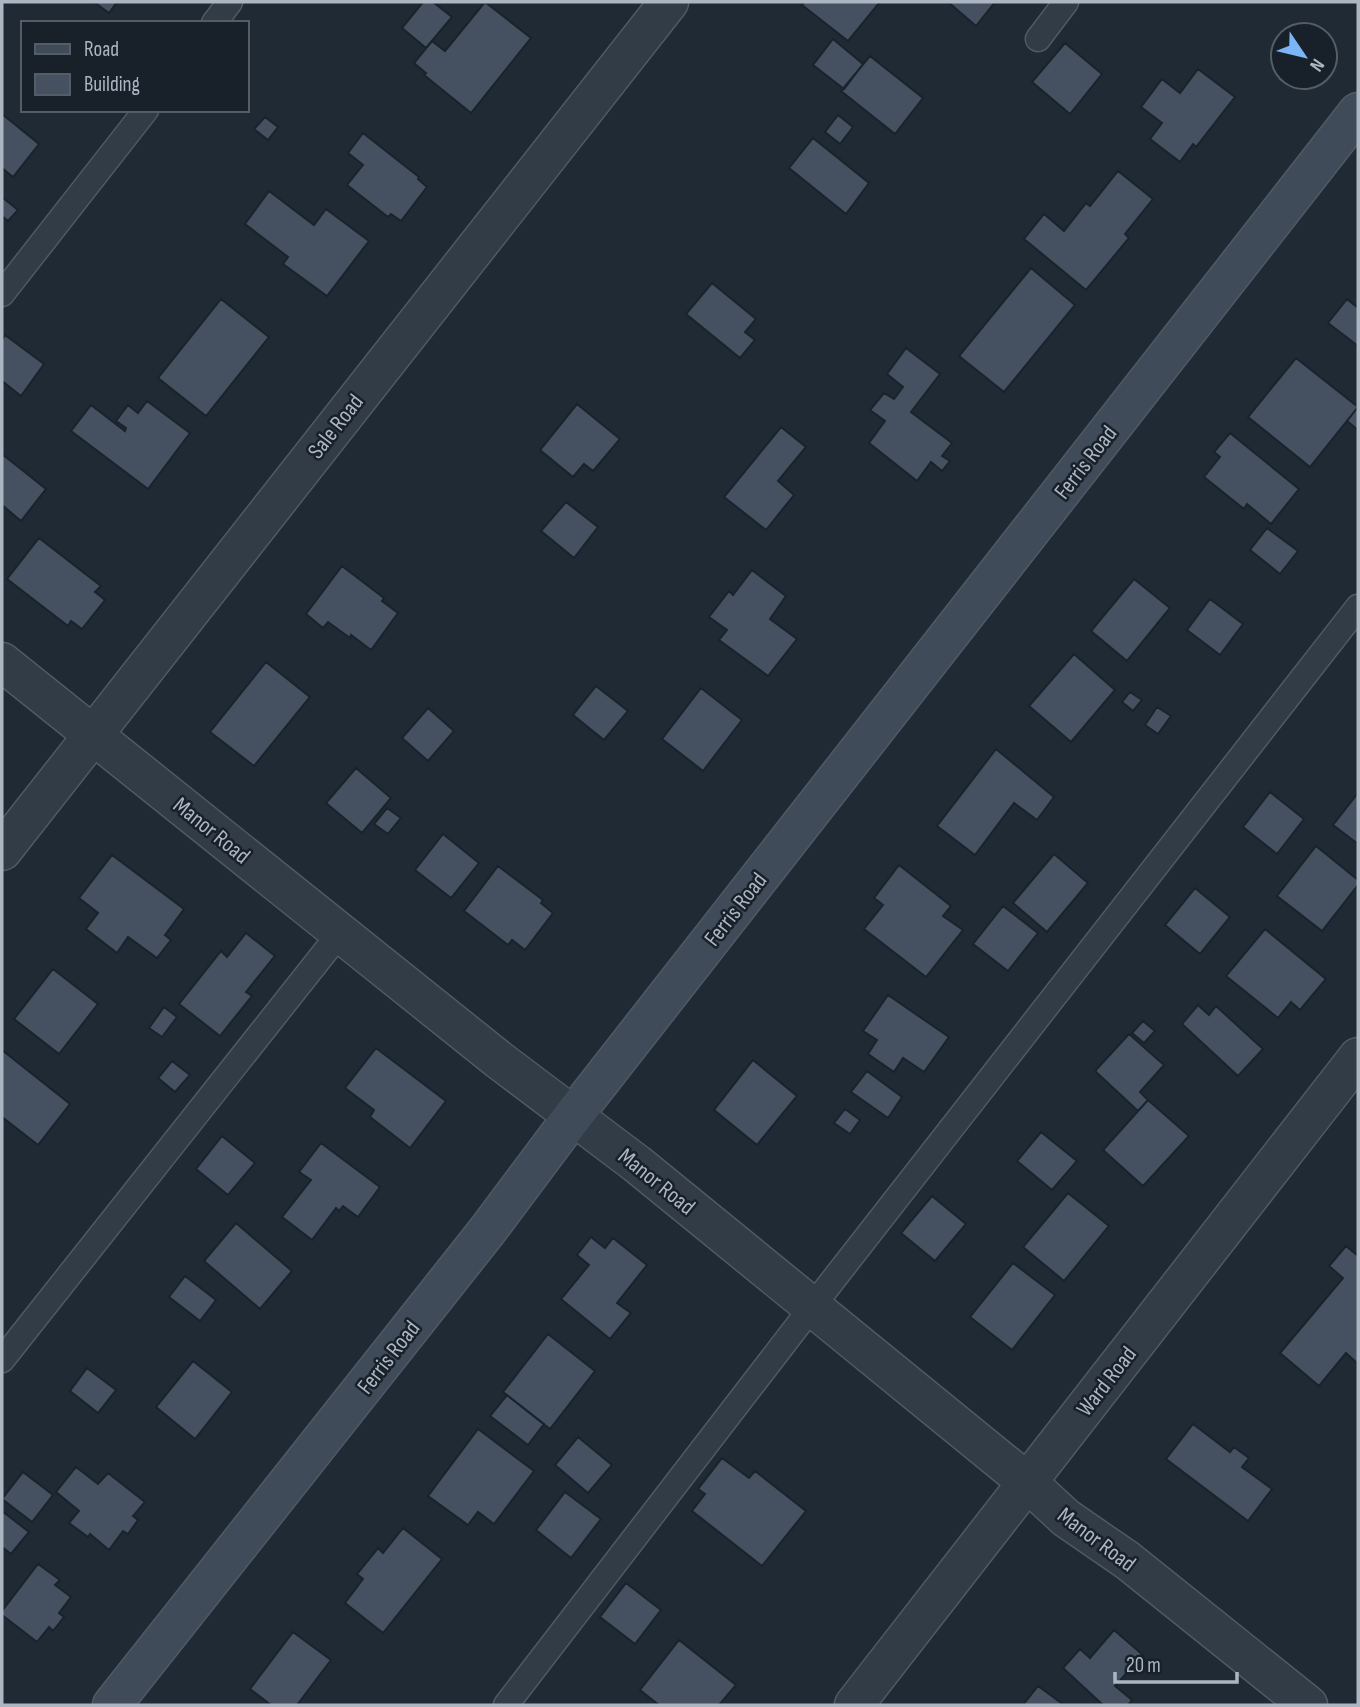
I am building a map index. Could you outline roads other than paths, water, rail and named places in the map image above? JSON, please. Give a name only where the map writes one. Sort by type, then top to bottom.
[{"type":"main road","name":"Ferris Road","points":[[112,1705],[487,1231],[573,1116],[1358,112]]},
{"type":"street","name":"Sale Road","points":[[2,852],[669,2]]},
{"type":"street","name":"Manor Road","points":[[2,662],[499,1060],[637,1164],[1027,1482],[1066,1518],[1127,1560],[1308,1705]]},
{"type":"street","name":"Ward Road","points":[[853,1705],[1358,1057]]},
{"type":"lane","points":[[216,21],[230,2]]},
{"type":"lane","points":[[1038,38],[1066,2]]},
{"type":"lane","points":[[2,294],[144,112]]},
{"type":"lane","points":[[506,1705],[812,1307],[1358,607]]},
{"type":"lane","points":[[2,1360],[340,933]]}]
